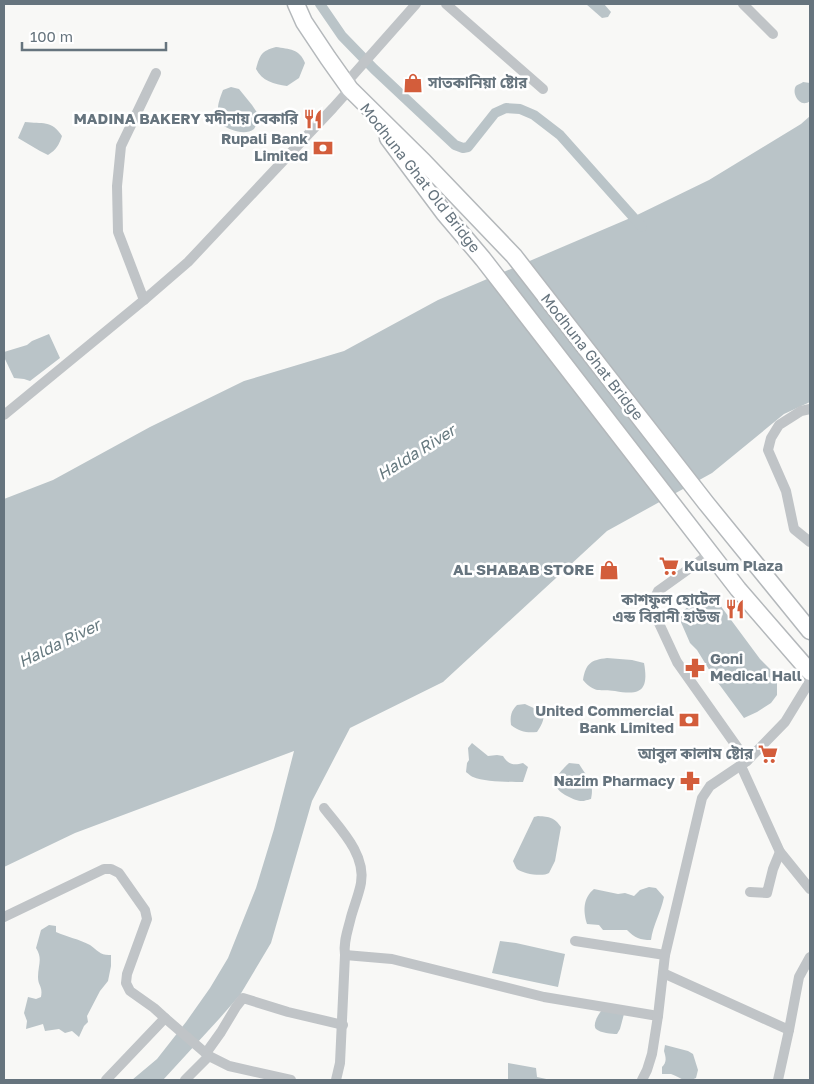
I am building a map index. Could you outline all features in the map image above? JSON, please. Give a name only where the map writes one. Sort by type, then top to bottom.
[{"type":"main road","points":[[296,4],[304,22],[351,89]]},
{"type":"main road","name":"Modhuna Ghat Bridge","points":[[351,89],[514,256],[706,503],[810,631]]},
{"type":"main road","name":"Modhuna Ghat Old Bridge","points":[[351,89],[444,213],[482,259]]},
{"type":"main road","name":"Modhuna Ghat Bridge","points":[[482,259],[711,553]]},
{"type":"main road","points":[[711,553],[738,589],[810,672]]},
{"type":"street","points":[[4,415],[188,262],[351,89],[416,4]]},
{"type":"street","points":[[446,4],[543,89]]},
{"type":"street","points":[[743,4],[773,34]]},
{"type":"street","points":[[144,300],[118,232],[117,186],[120,146],[156,73]]},
{"type":"street","points":[[810,409],[801,411],[779,424],[771,438],[768,450],[786,491],[794,529],[810,542]]},
{"type":"street","points":[[711,553],[658,592],[651,606],[677,662],[744,764],[780,852],[810,889]]},
{"type":"street","points":[[642,1080],[652,1054],[664,955],[702,798],[710,786],[744,764],[785,722],[810,681]]},
{"type":"street","points":[[324,808],[357,854],[360,864],[361,882],[344,947],[340,1063],[336,1080]]},
{"type":"street","points":[[750,892],[767,893],[773,869],[780,852]]},
{"type":"street","points":[[4,917],[104,869],[115,870],[147,915],[127,974],[126,983],[130,991],[154,1008],[205,1052],[229,1066],[291,1080]]},
{"type":"street","points":[[575,941],[664,955]]},
{"type":"street","points":[[345,955],[392,959],[544,997],[658,1016]]},
{"type":"street","points":[[778,1080],[799,977],[810,957]]},
{"type":"street","points":[[663,973],[789,1030]]},
{"type":"street","points":[[186,1080],[243,998],[288,1012],[342,1025]]},
{"type":"street","points":[[106,1080],[165,1018]]},
{"type":"water","points":[[586,4],[604,4],[611,12],[608,17],[602,18]]},
{"type":"water","points":[[276,47],[297,52],[305,63],[299,78],[287,86],[269,81],[256,69],[262,54]]},
{"type":"water","points":[[803,82],[810,83],[810,101],[806,103],[800,102],[797,99],[795,92],[796,86]]},
{"type":"water","points":[[231,87],[239,89],[260,117],[254,129],[250,131],[238,132],[222,125],[218,104],[223,90]]},
{"type":"water","name":"Halda River","points":[[810,116],[810,402],[784,414],[712,473],[607,531],[443,682],[350,728],[312,801],[271,943],[240,995],[163,1080],[132,1080],[157,1059],[210,988],[228,958],[256,888],[274,829],[294,751],[75,833],[4,867],[4,499],[53,480],[150,427],[244,381],[344,351],[438,300],[635,216],[709,180],[801,124]]},
{"type":"water","points":[[25,122],[46,124],[54,127],[62,136],[55,149],[48,155],[18,138]]},
{"type":"water","points":[[49,334],[60,358],[30,381],[14,378],[4,357],[4,352],[27,345]]},
{"type":"water","points":[[707,598],[720,605],[760,659],[772,671],[777,682],[777,695],[771,703],[744,718],[713,676],[697,650],[690,643],[680,620],[683,611],[691,604]]},
{"type":"water","points":[[607,658],[644,663],[645,679],[641,689],[631,693],[598,690],[587,684],[583,680],[590,663]]},
{"type":"water","points":[[525,704],[540,711],[542,714],[543,721],[537,732],[524,732],[511,725],[513,709],[517,705]]},
{"type":"water","points":[[472,743],[488,756],[503,756],[509,763],[523,763],[528,767],[523,782],[484,780],[469,775],[466,772],[469,760],[468,748]]},
{"type":"water","points":[[569,763],[579,764],[587,777],[592,789],[591,799],[577,800],[557,789],[555,783],[557,777]]},
{"type":"water","points":[[534,817],[551,818],[561,827],[555,861],[549,873],[542,875],[520,871],[513,861]]},
{"type":"water","points":[[649,887],[656,888],[664,897],[651,940],[638,938],[627,930],[603,930],[599,925],[587,924],[585,905],[588,896],[594,889],[634,896],[640,890]]},
{"type":"water","points":[[49,925],[56,926],[56,932],[86,943],[102,954],[111,955],[108,981],[100,991],[87,1016],[88,1022],[79,1037],[72,1031],[65,1033],[59,1029],[45,1031],[43,1024],[26,1029],[27,1021],[24,1013],[28,997],[36,999],[41,997],[38,977],[40,959],[36,948],[41,930]]},
{"type":"water","points":[[500,941],[565,954],[558,987],[492,973]]},
{"type":"water","points":[[603,1009],[624,1014],[617,1034],[596,1029],[595,1022]]},
{"type":"water","points":[[665,1045],[693,1054],[698,1070],[696,1078],[685,1080],[671,1074],[662,1074],[662,1067],[666,1060]]},
{"type":"water","points":[[508,1063],[536,1068],[537,1077],[551,1080],[508,1080]]},
{"type":"waterway","points":[[320,4],[342,36],[374,69],[455,145],[463,148],[468,147],[495,113],[506,108],[520,109],[534,115],[560,135],[642,227]]},
{"type":"place","name":"সাতকানিয়া ষ্টোর","points":[[413,83]]},
{"type":"place","name":"MADINA BAKERY মদীনায় বেকারি","points":[[313,119]]},
{"type":"place","name":"Rupali Bank Limited","points":[[323,148]]},
{"type":"place","name":"Kulsum Plaza","points":[[669,566]]},
{"type":"place","name":"AL SHABAB STORE","points":[[609,570]]},
{"type":"place","name":"কাশফুল হোটেল এন্ড বিরানী হাউজ","points":[[735,609]]},
{"type":"place","name":"Goni Medical Hall","points":[[695,668]]},
{"type":"place","name":"United Commercial Bank Limited","points":[[689,720]]},
{"type":"place","name":"আবুল কালাম ষ্টোর","points":[[768,754]]},
{"type":"place","name":"Nazim Pharmacy","points":[[690,781]]}]
